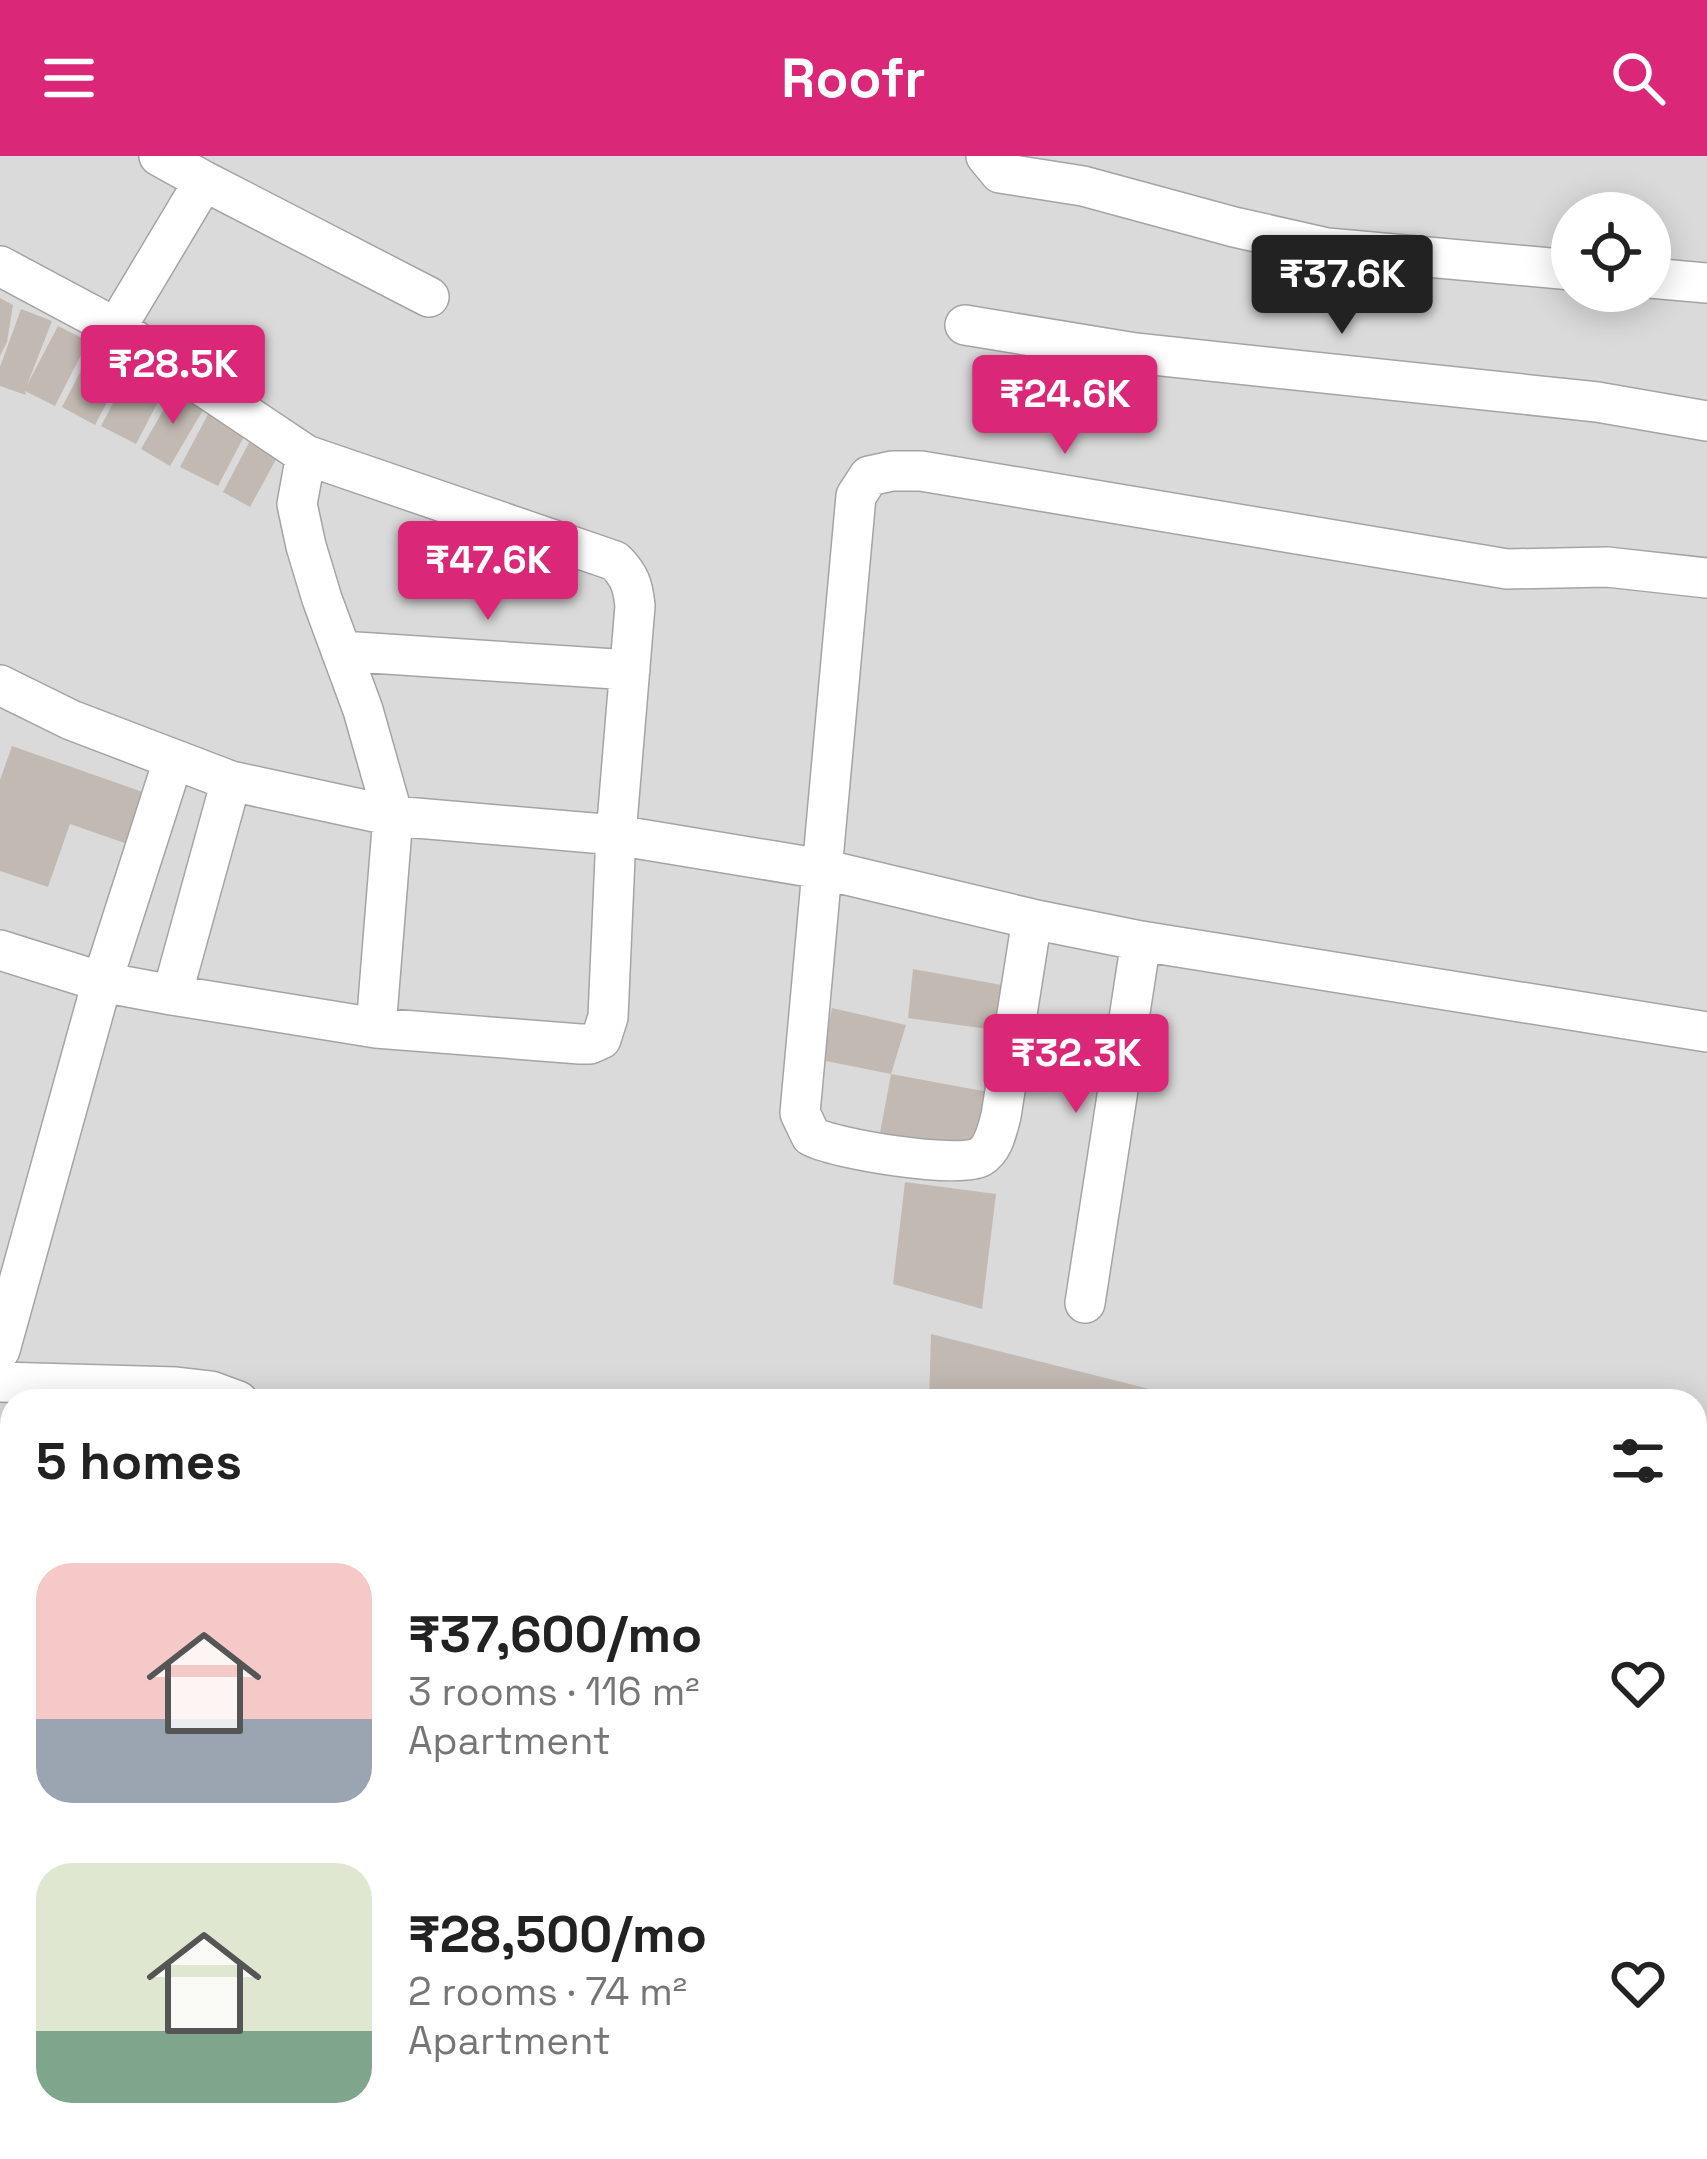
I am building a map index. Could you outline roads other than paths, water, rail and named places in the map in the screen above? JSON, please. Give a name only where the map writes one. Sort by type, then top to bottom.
[{"type":"street","points":[[159,156],[429,297]]},
{"type":"street","points":[[986,156],[1000,172],[1083,186],[1327,248],[1551,269]]},
{"type":"street","points":[[116,328],[204,181]]},
{"type":"street","points":[[0,266],[116,328],[306,455],[615,561],[633,584],[635,606],[616,836],[608,1016],[601,1039],[580,1044],[376,1028],[102,982],[0,950]]},
{"type":"street","points":[[1671,280],[1707,284]]},
{"type":"street","points":[[965,325],[1135,353],[1597,402],[1707,421]]},
{"type":"street","points":[[306,455],[297,504],[311,564],[363,710],[393,816],[376,1028]]},
{"type":"street","points":[[1032,919],[1001,1116],[985,1155],[951,1161],[838,1148],[811,1136],[800,1113],[856,496],[869,476],[921,471],[1507,569],[1607,567],[1707,578]]},
{"type":"street","points":[[341,651],[630,670]]},
{"type":"street","points":[[0,686],[71,720],[231,782],[393,816],[616,836],[822,869],[1141,941],[1707,1032]]},
{"type":"street","points":[[0,1350],[102,982],[173,761]]},
{"type":"street","points":[[172,995],[231,782]]},
{"type":"street","points":[[1085,1303],[1141,941]]},
{"type":"street","points":[[22,1389],[194,1389]]}]
